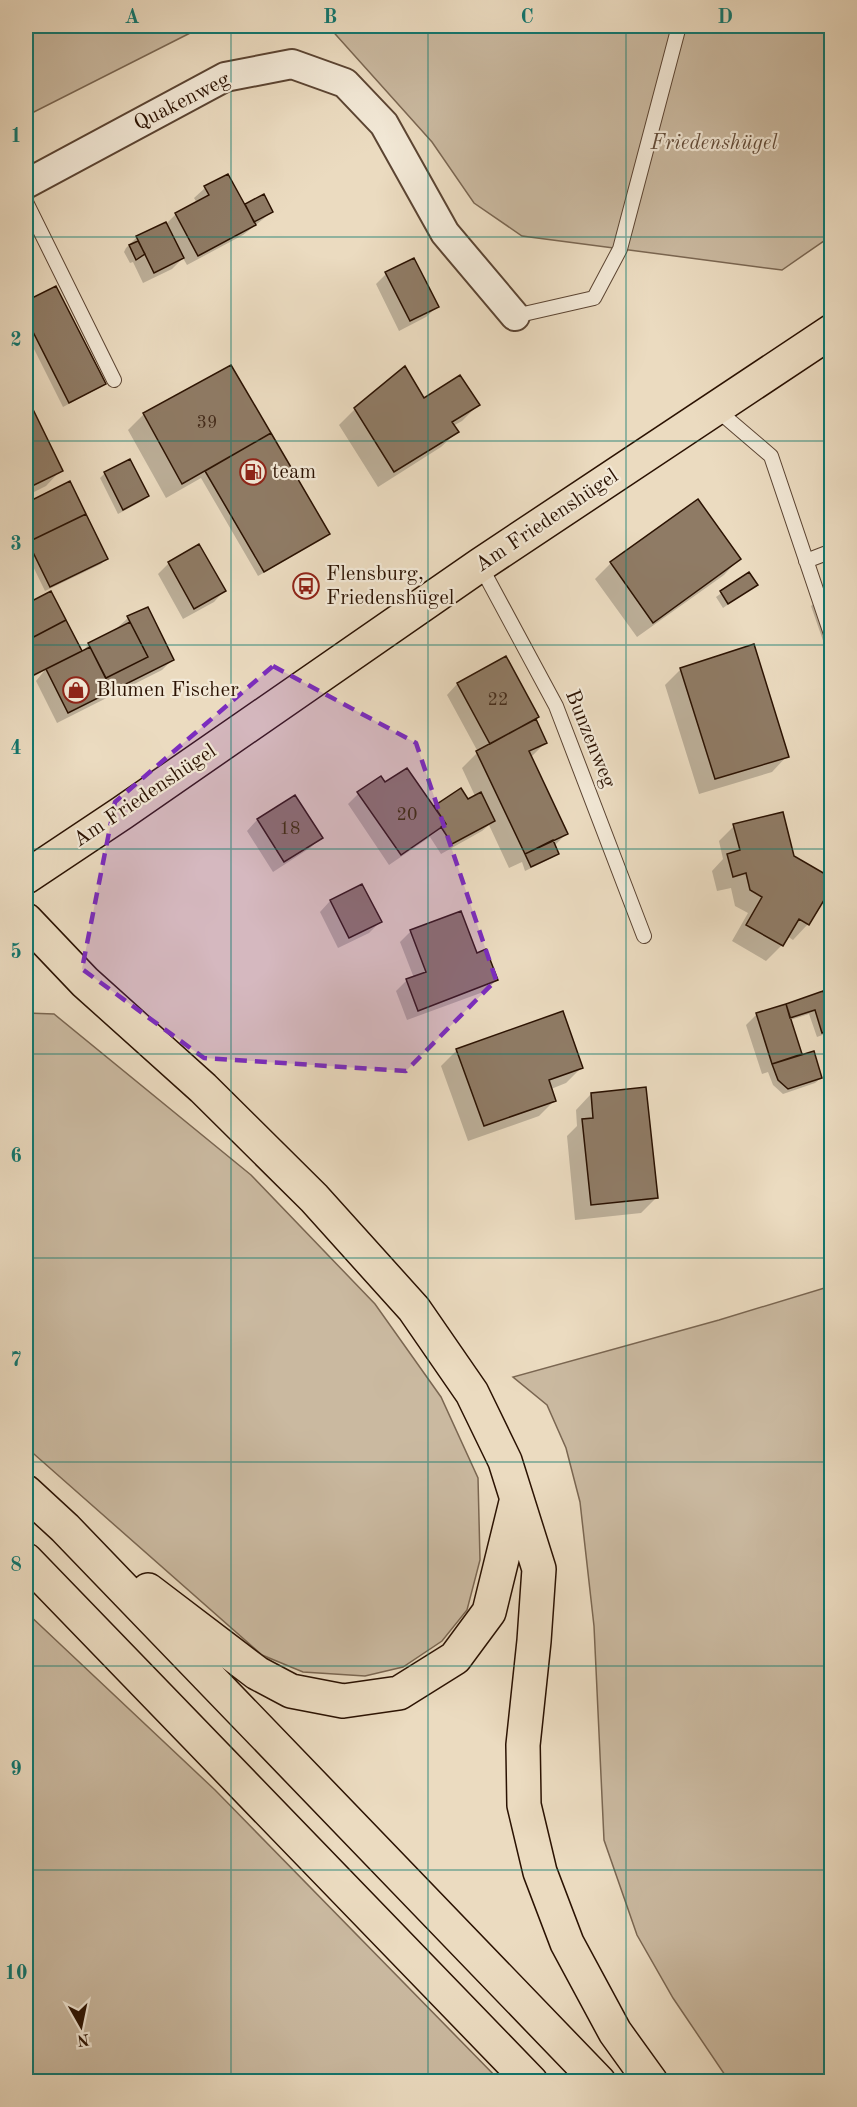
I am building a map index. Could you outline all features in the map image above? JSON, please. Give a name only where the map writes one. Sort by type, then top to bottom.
[{"type":"main road","name":"Am Friedenshügel","points":[[26,877],[480,565],[831,331]]},
{"type":"main road","points":[[26,920],[85,982],[203,1088],[314,1198],[414,1309],[472,1393],[505,1461],[516,1502],[539,1569],[523,1745],[524,1805],[540,1872],[567,1943],[615,2032],[651,2082]]},
{"type":"main road","points":[[26,1492],[65,1528],[599,2082]]},
{"type":"main road","points":[[65,1528],[257,1673],[291,1691],[344,1701],[399,1693],[455,1658],[489,1612],[516,1502]]},
{"type":"main road","points":[[26,1560],[531,2082]]},
{"type":"street","name":"Quakenweg","points":[[26,184],[225,77],[292,64],[345,83],[384,124],[445,233],[515,316]]},
{"type":"lane","points":[[515,316],[594,298],[620,249],[679,26]]},
{"type":"lane","points":[[26,202],[114,380]]},
{"type":"lane","points":[[716,409],[771,456],[831,637]]},
{"type":"lane","points":[[806,561],[831,551]]},
{"type":"lane","name":"Bunzenweg","points":[[480,565],[556,706],[644,936]]},
{"type":"highlighted area","points":[[273,666],[416,743],[496,980],[406,1071],[204,1058],[82,969],[115,802]]},
{"type":"green space","points":[[26,26],[204,26],[26,116]]},
{"type":"green space","name":"Friedenshügel","points":[[328,26],[831,26],[831,236],[782,270],[522,236],[474,203],[432,142]]},
{"type":"green space","points":[[26,1013],[54,1014],[251,1175],[375,1304],[441,1397],[478,1478],[480,1560],[467,1610],[442,1641],[403,1667],[365,1676],[303,1672],[262,1655],[26,1447]]},
{"type":"green space","points":[[831,1286],[831,2081],[729,2081],[673,1998],[637,1935],[604,1840],[594,1626],[580,1502],[566,1448],[547,1405],[513,1377],[719,1320]]},
{"type":"green space","points":[[26,1612],[215,1790],[500,2081],[26,2081]]},
{"type":"building","points":[[228,174],[256,225],[198,256],[175,213],[209,195],[204,186]]},
{"type":"building","points":[[264,194],[273,212],[254,222],[245,204]]},
{"type":"building","points":[[166,222],[184,258],[154,273],[136,236]]},
{"type":"building","points":[[138,241],[145,254],[136,260],[129,245]]},
{"type":"building","points":[[414,258],[439,307],[410,321],[385,272]]},
{"type":"building","points":[[56,286],[106,384],[69,403],[26,318],[26,301]]},
{"type":"building","points":[[231,365],[271,433],[182,484],[143,413]]},
{"type":"building","points":[[405,366],[424,398],[460,375],[480,405],[452,422],[459,432],[394,472],[354,408]]},
{"type":"building","points":[[26,395],[63,471],[26,489]]},
{"type":"building","points":[[271,433],[330,534],[264,572],[205,471]]},
{"type":"building","points":[[130,459],[149,496],[123,510],[104,472]]},
{"type":"building","points":[[70,481],[86,514],[26,543],[26,503]]},
{"type":"building","points":[[698,499],[741,559],[653,623],[610,562]]},
{"type":"building","points":[[86,514],[108,559],[50,587],[28,542]]},
{"type":"building","points":[[199,544],[226,591],[194,609],[168,562]]},
{"type":"building","points":[[749,572],[758,585],[728,604],[720,591]]},
{"type":"building","points":[[832,587],[832,606],[826,589]]},
{"type":"building","points":[[51,591],[66,620],[26,641],[26,604]]},
{"type":"building","points":[[148,607],[174,660],[112,691],[106,678],[148,657],[127,616]]},
{"type":"building","points":[[66,620],[82,651],[30,677],[26,669],[26,641]]},
{"type":"building","points":[[130,622],[148,657],[106,678],[88,643]]},
{"type":"building","points":[[754,644],[789,757],[715,779],[680,668]]},
{"type":"building","points":[[90,647],[112,691],[68,713],[46,669]]},
{"type":"building","points":[[506,656],[539,717],[490,744],[457,683]]},
{"type":"building","points":[[536,719],[547,743],[529,751],[568,834],[525,854],[476,751]]},
{"type":"building","points":[[407,768],[446,824],[401,855],[357,792],[381,776],[385,782]]},
{"type":"building","points":[[461,788],[468,799],[481,792],[495,821],[452,844],[441,827],[446,824],[434,806]]},
{"type":"building","points":[[295,795],[323,838],[284,862],[257,819]]},
{"type":"building","points":[[783,812],[794,856],[832,878],[832,887],[809,925],[799,919],[783,946],[746,925],[762,897],[750,890],[746,873],[733,877],[727,854],[740,850],[733,824]]},
{"type":"building","points":[[553,840],[559,854],[531,867],[525,854]]},
{"type":"building","points":[[362,884],[382,922],[349,938],[330,900]]},
{"type":"building","points":[[461,911],[477,953],[486,949],[498,980],[418,1011],[406,979],[426,972],[410,930]]},
{"type":"building","points":[[832,989],[832,1017],[823,991]]},
{"type":"building","points":[[823,991],[832,1017],[832,1035],[830,1030],[822,1033],[815,1010],[790,1018],[786,1004]]},
{"type":"building","points":[[786,1004],[802,1054],[772,1064],[756,1013]]},
{"type":"building","points":[[563,1011],[583,1068],[549,1080],[556,1101],[484,1126],[456,1049]]},
{"type":"building","points":[[814,1051],[822,1078],[788,1089],[778,1080],[772,1064]]},
{"type":"building","points":[[646,1087],[658,1198],[591,1205],[582,1119],[593,1118],[591,1093]]},
{"type":"place","name":"team","points":[[253,472]]},
{"type":"place","name":"Flensburg, Friedenshügel","points":[[306,586]]},
{"type":"place","name":"Blumen Fischer","points":[[76,690]]}]
